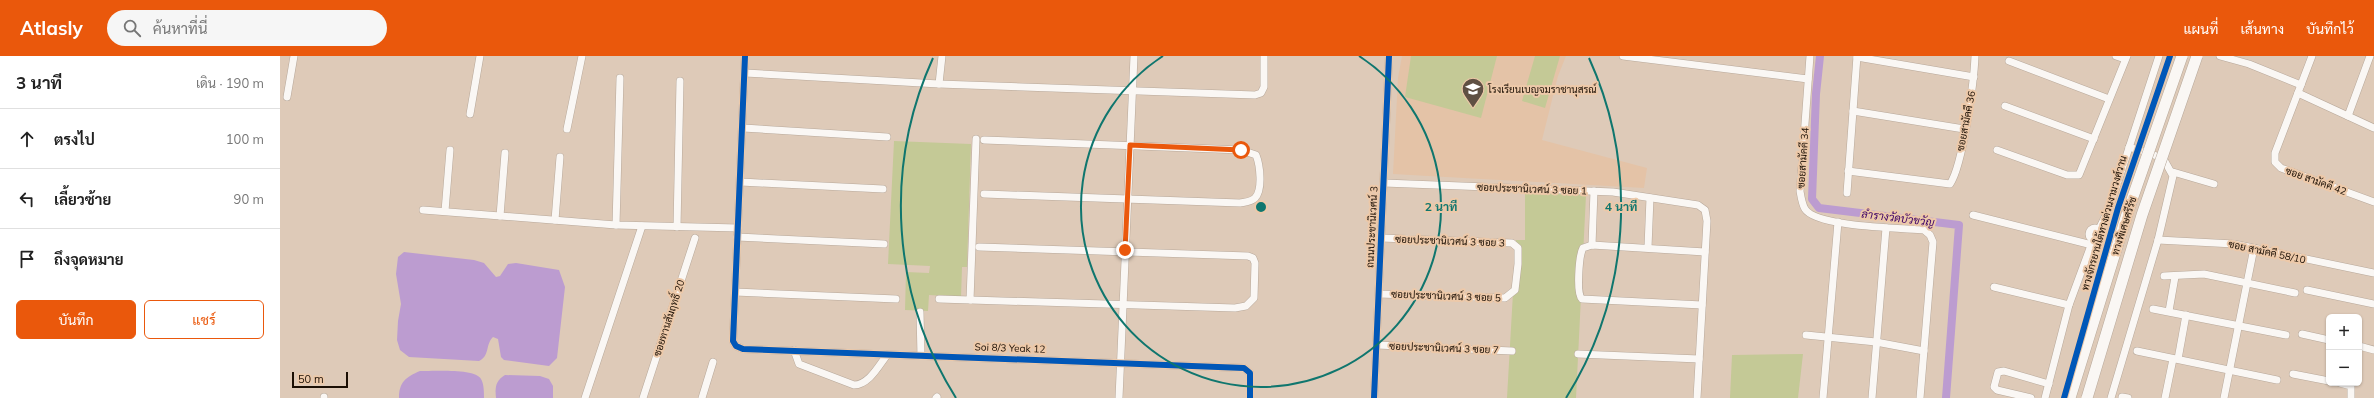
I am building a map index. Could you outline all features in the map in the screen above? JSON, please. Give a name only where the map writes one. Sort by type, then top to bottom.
[{"type":"highway","name":"ทางพิเศษศรีรัช","points":[[2070,398],[2128,211],[2182,56]]},
{"type":"highway","name":"ทางพิเศษศรีรัช","points":[[2087,398],[2142,214],[2197,56]]},
{"type":"street","points":[[287,97],[294,56]]},
{"type":"street","points":[[470,114],[480,56]]},
{"type":"street","points":[[567,129],[582,56]]},
{"type":"street","points":[[745,56],[741,182],[735,292],[896,298]]},
{"type":"street","points":[[939,84],[942,56]]},
{"type":"street","points":[[1119,398],[1134,56]]},
{"type":"street","points":[[745,73],[939,84],[1255,95],[1261,93],[1264,87],[1264,56]]},
{"type":"street","name":"ถนนประชานิเวศน์ 3","points":[[1374,398],[1389,56]]},
{"type":"street","points":[[1623,56],[1808,79]]},
{"type":"street","name":"ซอยสามัคคี 34","points":[[1810,56],[1800,191],[1805,210],[1816,218],[1886,228],[1924,230],[1930,235],[1933,242],[1933,250],[1924,351]]},
{"type":"street","name":"ซอยสามัคคี 36","points":[[1848,172],[1950,184],[1955,172],[1964,129],[1974,77],[1976,56]]},
{"type":"street","points":[[1998,150],[2075,176],[2082,171],[2126,58],[2116,56]]},
{"type":"street","points":[[2045,398],[2069,305],[2092,242],[2090,231],[2094,228],[2099,229],[2108,209],[2159,56]]},
{"type":"street","points":[[2220,56],[2249,64],[2301,85]]},
{"type":"street","points":[[2249,64],[2252,56]]},
{"type":"street","name":"ซอย สามัคคี 42","points":[[2312,56],[2275,154],[2277,165],[2374,202]]},
{"type":"street","points":[[2348,116],[2370,56]]},
{"type":"street","points":[[1847,193],[1857,57],[1974,77]]},
{"type":"street","points":[[2009,61],[2109,99]]},
{"type":"street","points":[[616,225],[620,78]]},
{"type":"street","points":[[677,227],[680,81]]},
{"type":"street","points":[[2298,93],[2374,128]]},
{"type":"street","points":[[2005,106],[2094,139]]},
{"type":"street","points":[[1853,111],[1964,129]]},
{"type":"street","points":[[743,128],[887,137]]},
{"type":"street","points":[[970,300],[976,139]]},
{"type":"street","points":[[984,140],[1241,150],[1251,152],[1256,155],[1259,161],[1259,191],[1255,198],[1250,201],[1240,203],[984,194]]},
{"type":"street","points":[[2111,398],[2158,240],[2173,176],[2163,158],[2129,147]]},
{"type":"street","points":[[445,211],[450,150]]},
{"type":"street","points":[[500,216],[505,152]]},
{"type":"street","points":[[555,220],[560,157]]},
{"type":"street","points":[[2174,172],[2214,184]]},
{"type":"street","points":[[741,182],[883,189]]},
{"type":"street","name":"ซอยประชานิเวศน์ 3 ซอย 1","points":[[1384,183],[1594,191],[1698,205],[1705,210],[1707,221],[1697,398]]},
{"type":"street","points":[[1592,245],[1594,191]]},
{"type":"street","points":[[1648,247],[1650,198]]},
{"type":"street","points":[[424,210],[616,225],[738,228]]},
{"type":"street","points":[[1973,215],[2092,242]]},
{"type":"street","points":[[1823,398],[1838,222]]},
{"type":"street","points":[[585,398],[642,226]]},
{"type":"street","points":[[1872,398],[1886,228]]},
{"type":"street","points":[[737,237],[884,244]]},
{"type":"street","name":"ซอยทานสัมฤทธิ์ 20","points":[[643,398],[695,238]]},
{"type":"street","name":"ซอยประชานิเวศน์ 3 ซอย 3","points":[[1381,238],[1512,243],[1515,245],[1518,252],[1517,271]]},
{"type":"street","name":"ซอย สามัคคี 58/10","points":[[2158,240],[2224,243],[2374,273]]},
{"type":"street","points":[[1702,305],[1587,301],[1579,297],[1581,251],[1583,248],[1592,245],[1648,247],[1705,252]]},
{"type":"street","points":[[939,299],[1235,308],[1250,303],[1254,298],[1255,263],[1253,258],[1248,256],[1125,250],[979,247]]},
{"type":"street","points":[[2224,398],[2254,248]]},
{"type":"street","name":"ซอยประชานิเวศน์ 3 ซอย 5","points":[[1379,294],[1505,298],[1515,290],[1517,271]]},
{"type":"street","points":[[2164,276],[2176,277],[2204,274],[2295,293]]},
{"type":"street","points":[[2169,311],[2176,277]]},
{"type":"street","points":[[1994,286],[2069,305]]},
{"type":"street","points":[[2307,290],[2374,304]]},
{"type":"street","name":"Soi 8/3 Yeak 12","points":[[735,292],[733,341],[736,346],[743,349],[1120,362],[1244,368],[1250,373],[1250,398]]},
{"type":"street","points":[[2153,309],[2286,335]]},
{"type":"street","points":[[920,312],[921,356]]},
{"type":"street","points":[[2165,398],[2186,315]]},
{"type":"street","points":[[2302,334],[2326,339]]},
{"type":"street","points":[[1806,335],[1876,342],[1924,351],[1920,398]]},
{"type":"street","name":"ซอยประชานิเวศน์ 3 ซอย 7","points":[[1376,346],[1512,351]]},
{"type":"street","points":[[2362,347],[2374,350]]},
{"type":"street","points":[[794,350],[799,364],[854,385],[862,384],[868,380],[887,354]]},
{"type":"street","points":[[2137,351],[2277,380]]},
{"type":"street","points":[[1578,354],[1699,359]]},
{"type":"street","points":[[711,398],[702,397],[713,362]]},
{"type":"street","points":[[2031,398],[1997,390],[1994,387],[1998,372],[2004,371],[2049,384]]},
{"type":"street","points":[[2293,374],[2326,380]]},
{"type":"street","points":[[2351,386],[2351,398]]},
{"type":"shaded area","name":"โรงเรียนเบญจมราชานุสรณ์","points":[[1402,56],[1566,56],[1558,76],[1542,140],[1647,168],[1644,188],[1393,174],[1398,78]]},
{"type":"shaded area","points":[[404,252],[474,260],[484,263],[496,277],[500,276],[508,264],[516,263],[559,270],[565,287],[557,358],[549,366],[504,360],[501,357],[498,339],[493,337],[489,343],[485,356],[479,361],[409,357],[400,350],[397,340],[401,304],[396,274],[398,257]]},
{"type":"shaded area","points":[[420,371],[453,371],[477,375],[483,383],[484,398],[399,398],[400,388],[404,381]]},
{"type":"shaded area","points":[[505,375],[540,376],[549,379],[553,386],[553,398],[496,398],[497,382]]},
{"type":"green space","points":[[1411,56],[1497,56],[1481,118],[1405,97]]},
{"type":"green space","points":[[1535,56],[1560,56],[1545,108],[1522,101]]},
{"type":"green space","points":[[894,141],[971,144],[967,267],[962,267],[961,297],[929,295],[928,311],[905,310],[906,272],[929,273],[930,266],[888,264]]},
{"type":"green space","points":[[1525,193],[1586,195],[1576,398],[1507,398],[1516,240],[1525,240]]},
{"type":"green space","points":[[1803,354],[1798,398],[1730,398],[1732,355]]},
{"type":"waterway","name":"ลำรางวัดบัวขวัญ","points":[[1820,56],[1816,94],[1812,199],[1819,208],[1959,225],[1946,398]]},
{"type":"cycle path","points":[[745,56],[733,341],[736,346],[743,349],[1244,368],[1250,373],[1250,398]]},
{"type":"cycle path","points":[[1374,398],[1389,56]]},
{"type":"cycle path","name":"ทางจักรยานใต้ทางด่วนงามวงศ์วาน","points":[[2064,398],[2118,208],[2170,56]]},
{"type":"place","name":"โรงเรียนเบญจมราชานุสรณ์","points":[[1473,108]]},
{"type":"route","points":[[1125,250],[1130,145],[1241,150]]}]
